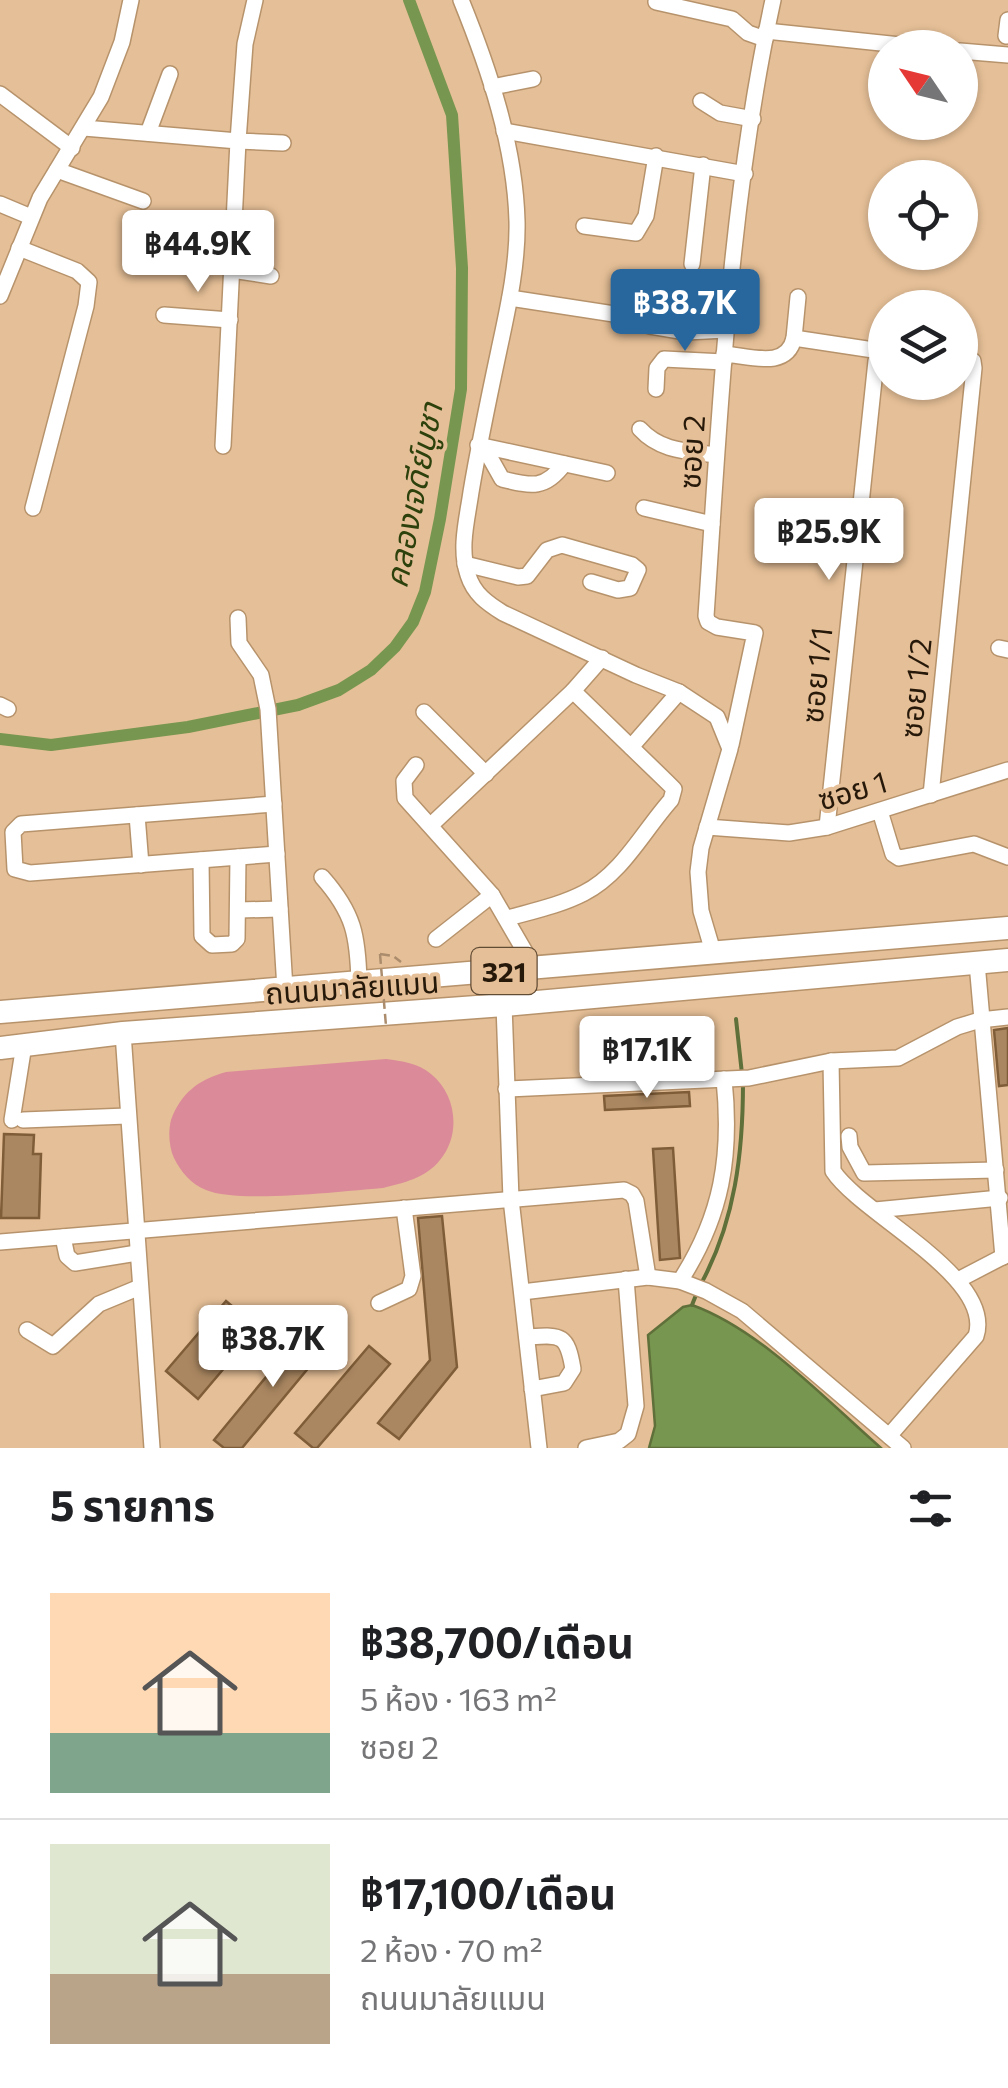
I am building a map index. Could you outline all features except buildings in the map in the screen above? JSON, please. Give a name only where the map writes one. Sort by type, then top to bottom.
[{"type":"highway","name":"ถนนมาลัยแมน","points":[[0,1012],[1008,928]]},
{"type":"highway","name":"ถนนมาลัยแมน","points":[[12,1047],[123,1033],[1008,960]]},
{"type":"street","points":[[2,287],[31,218],[101,96],[122,42],[131,0]]},
{"type":"street","points":[[223,446],[238,141],[245,44],[255,0]]},
{"type":"street","points":[[461,0],[504,130],[517,223],[510,298],[464,534],[465,564],[474,590],[486,602],[679,692],[716,717],[730,749],[698,872],[702,911],[714,955]]},
{"type":"street","name":"ซอย 2","points":[[730,749],[755,632],[717,627],[708,622],[716,455],[745,174],[774,0]]},
{"type":"street","points":[[656,2],[732,18],[748,33],[868,43]]},
{"type":"street","points":[[978,52],[1008,56]]},
{"type":"street","points":[[148,133],[170,74]]},
{"type":"street","points":[[492,87],[532,79]]},
{"type":"street","points":[[0,94],[72,148]]},
{"type":"street","points":[[701,101],[720,112],[753,118]]},
{"type":"street","points":[[84,128],[282,143]]},
{"type":"street","points":[[504,130],[745,174]]},
{"type":"street","points":[[584,226],[636,233],[646,216],[656,156]]},
{"type":"street","points":[[692,264],[703,166]]},
{"type":"street","points":[[57,170],[143,201]]},
{"type":"street","points":[[0,204],[31,218]]},
{"type":"street","points":[[19,248],[77,272],[89,282],[34,508]]},
{"type":"street","points":[[232,270],[271,276]]},
{"type":"street","points":[[510,298],[614,314]]},
{"type":"street","points":[[656,388],[657,368],[664,359],[780,359],[789,353],[794,338],[798,298]]},
{"type":"street","points":[[164,315],[230,320]]},
{"type":"street","points":[[650,326],[686,332],[726,330]]},
{"type":"street","points":[[794,338],[868,348]]},
{"type":"street","name":"ซอย 1/1","points":[[827,827],[872,400]]},
{"type":"street","name":"ซอย 1/2","points":[[931,795],[971,400]]},
{"type":"street","points":[[640,429],[652,442],[665,447],[716,455]]},
{"type":"street","points":[[482,446],[607,473]]},
{"type":"street","points":[[482,446],[502,479]]},
{"type":"street","points":[[471,490],[502,479],[542,484],[554,478],[564,464]]},
{"type":"street","points":[[644,508],[712,524]]},
{"type":"street","points":[[465,564],[527,576],[547,550],[562,544],[622,561],[638,570],[630,588],[618,590],[590,582]]},
{"type":"street","points":[[238,618],[239,644],[261,675],[268,708],[285,989]]},
{"type":"street","points":[[431,825],[602,658]]},
{"type":"street","points":[[508,918],[583,894],[597,885],[624,859],[671,800],[674,788],[572,690]]},
{"type":"street","points":[[632,747],[679,692]]},
{"type":"street","points":[[424,712],[486,774]]},
{"type":"street","points":[[416,765],[402,789],[405,798],[492,896],[535,969]]},
{"type":"street","name":"ซอย 1","points":[[708,828],[790,833],[827,827],[1008,770]]},
{"type":"street","points":[[274,804],[21,824],[13,832],[13,862],[15,868],[30,873],[277,854]]},
{"type":"street","points":[[880,811],[892,854],[898,858],[974,844],[1008,857]]},
{"type":"street","points":[[136,815],[141,864]]},
{"type":"street","points":[[201,860],[202,936],[212,946],[236,942],[240,910],[238,857]]},
{"type":"street","points":[[322,877],[347,908],[358,942],[360,983]]},
{"type":"street","points":[[436,938],[492,896]]},
{"type":"street","points":[[240,910],[280,908]]},
{"type":"street","points":[[958,1280],[1006,1256],[977,963]]},
{"type":"street","points":[[504,1004],[511,1199],[539,1448]]},
{"type":"street","points":[[506,1089],[749,1078],[831,1062],[898,1058],[957,1028],[1008,1017]]},
{"type":"street","points":[[123,1033],[152,1448]]},
{"type":"street","points":[[12,1047],[18,1120],[127,1116]]},
{"type":"street","points":[[831,1062],[833,1171],[958,1280],[974,1304],[980,1323],[976,1336],[889,1436]]},
{"type":"street","points":[[683,1282],[702,1247],[718,1199],[726,1141],[727,1079]]},
{"type":"street","points":[[849,1136],[850,1147],[864,1174],[996,1170]]},
{"type":"street","points":[[3,1246],[63,1237],[624,1190],[632,1194],[648,1277]]},
{"type":"street","points":[[876,1210],[1000,1198]]},
{"type":"street","points":[[380,1303],[410,1288],[413,1276],[404,1208]]},
{"type":"street","points":[[63,1237],[67,1256],[75,1263],[137,1254]]},
{"type":"street","points":[[522,1292],[648,1277],[683,1282],[742,1311],[903,1448]]},
{"type":"street","points":[[586,1448],[619,1442],[633,1422],[636,1406],[626,1279]]},
{"type":"street","points":[[27,1330],[53,1346],[87,1312],[140,1287]]},
{"type":"street","points":[[527,1337],[562,1338],[569,1344],[573,1368],[564,1383],[532,1389]]},
{"type":"path","points":[[380,954],[386,1026]]},
{"type":"shaded area","points":[[386,1059],[426,1070],[440,1083],[451,1104],[453,1127],[447,1150],[421,1175],[383,1188],[242,1196],[206,1190],[187,1177],[174,1158],[171,1120],[185,1095],[207,1079],[226,1072]]},
{"type":"shaded area","points":[[692,1305],[718,1316],[768,1349],[881,1448],[649,1448],[655,1426],[648,1335],[683,1307]]},
{"type":"waterway","name":"คลองเจดีย์บูชา","points":[[0,739],[51,745],[188,727],[298,705],[339,690],[371,670],[413,622],[425,592],[461,389],[462,268],[452,115],[409,0]]},
{"type":"waterway","points":[[736,1019],[742,1074]]},
{"type":"waterway","points":[[702,1282],[722,1235],[735,1185],[743,1083]]},
{"type":"waterway","points":[[692,1305],[698,1290]]}]
